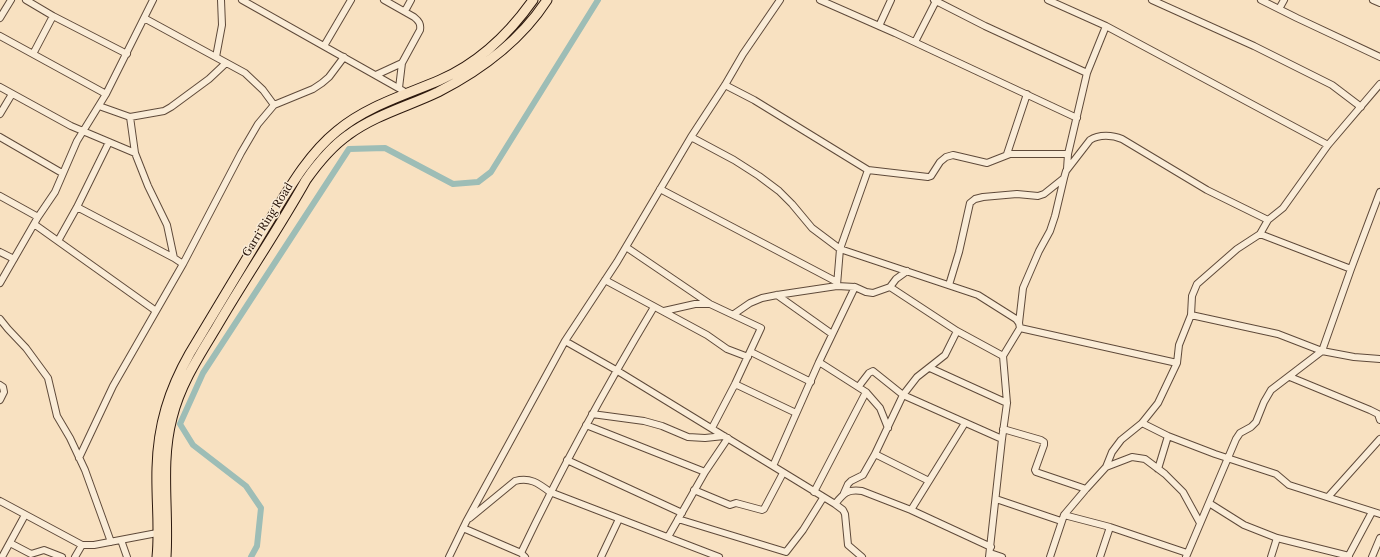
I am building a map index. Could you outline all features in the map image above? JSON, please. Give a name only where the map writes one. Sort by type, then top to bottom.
[{"type":"highway","name":"Garri Ring Road","points":[[157,557],[157,469],[159,445],[167,403],[180,371],[282,201],[316,151],[324,142],[352,120],[403,91],[441,80],[477,59],[512,28],[533,0]]},
{"type":"highway","name":"Garri Ring Road","points":[[166,557],[166,453],[172,417],[179,396],[198,358],[306,180],[319,162],[338,143],[356,130],[374,120],[438,92],[468,76],[525,29],[546,0]]},
{"type":"street","points":[[0,18],[11,0]]},
{"type":"street","points":[[26,0],[53,16],[127,54]]},
{"type":"street","points":[[0,283],[38,217],[55,192],[62,173],[83,130],[106,94],[153,0]]},
{"type":"street","points":[[216,57],[222,25],[221,0]]},
{"type":"street","points":[[242,0],[403,91]]},
{"type":"street","points":[[324,46],[351,0]]},
{"type":"street","points":[[384,0],[405,11],[418,20],[421,25],[420,30],[402,63],[403,91]]},
{"type":"street","points":[[405,11],[411,0]]},
{"type":"street","points":[[449,557],[466,522],[566,341],[626,246],[691,137],[725,85],[743,54],[780,0]]},
{"type":"street","points":[[820,0],[915,42],[1077,118]]},
{"type":"street","points":[[879,26],[891,0]]},
{"type":"street","points":[[1048,0],[1106,26],[1328,145]]},
{"type":"street","points":[[1152,0],[1254,46],[1332,84],[1361,106]]},
{"type":"street","points":[[1261,0],[1380,57]]},
{"type":"street","points":[[1279,9],[1284,0]]},
{"type":"street","points":[[1373,0],[1380,3]]},
{"type":"street","points":[[915,42],[935,1],[1087,73]]},
{"type":"street","points":[[33,54],[53,16]]},
{"type":"street","points":[[144,18],[245,73],[254,80],[274,105]]},
{"type":"street","points":[[990,552],[1007,403],[1003,356],[1020,326],[1023,288],[1039,251],[1050,231],[1055,216],[1087,73],[1106,26]]},
{"type":"street","points":[[0,36],[106,94]]},
{"type":"street","points":[[80,458],[113,386],[183,264],[240,153],[258,124],[274,105],[313,89],[322,83],[329,77],[344,57]]},
{"type":"street","points":[[99,106],[130,117],[164,111],[209,79],[226,63]]},
{"type":"street","points":[[376,76],[402,63]]},
{"type":"street","points":[[1050,557],[1064,515],[1086,488],[1106,467],[1112,452],[1121,440],[1142,423],[1158,402],[1177,363],[1179,345],[1191,315],[1192,296],[1197,284],[1237,249],[1260,234],[1268,220],[1283,208],[1328,145],[1380,84]]},
{"type":"street","points":[[725,85],[754,100],[868,170],[931,176],[940,162],[946,157],[953,155],[987,163],[1007,154],[1068,154]]},
{"type":"street","points":[[0,87],[71,126],[135,153]]},
{"type":"street","points":[[0,114],[12,94]]},
{"type":"street","points":[[1007,154],[1027,94]]},
{"type":"street","points":[[130,117],[135,153],[148,186],[167,225],[174,258]]},
{"type":"street","points":[[0,137],[62,173]]},
{"type":"street","points":[[691,137],[740,164],[779,192],[792,204],[812,228],[840,249],[978,295],[1016,319],[1020,326],[1177,363]]},
{"type":"street","points":[[1066,171],[1090,140],[1098,137],[1116,137],[1122,139],[1207,190],[1268,220]]},
{"type":"street","points":[[58,240],[77,207],[110,142]]},
{"type":"street","points":[[837,284],[840,249],[868,170]]},
{"type":"street","points":[[949,285],[959,252],[970,204],[975,199],[1017,194],[1038,196],[1044,194],[1064,178]]},
{"type":"street","points":[[660,189],[837,284],[855,287],[866,292],[873,293],[890,287],[896,279],[907,271]]},
{"type":"street","points":[[1064,515],[1110,527],[1186,555],[1227,458],[1240,433],[1251,427],[1256,422],[1264,402],[1271,390],[1290,377],[1322,351],[1350,269],[1380,192]]},
{"type":"street","points":[[0,196],[38,217]]},
{"type":"street","points":[[77,207],[183,264]]},
{"type":"street","points":[[34,224],[156,311]]},
{"type":"street","points":[[1260,234],[1350,269]]},
{"type":"street","points":[[626,246],[710,304],[761,328],[750,354],[712,428]]},
{"type":"street","points":[[0,252],[14,259]]},
{"type":"street","points":[[605,280],[706,334],[727,349],[750,354],[811,382]]},
{"type":"street","points":[[734,314],[750,303],[762,298],[837,284]]},
{"type":"street","points":[[773,466],[819,362],[855,287]]},
{"type":"street","points":[[890,287],[957,331],[1003,356]]},
{"type":"street","points":[[777,295],[832,334]]},
{"type":"street","points":[[664,311],[695,304],[710,304]]},
{"type":"street","points":[[463,528],[523,556],[550,492],[616,370],[654,307]]},
{"type":"street","points":[[1191,315],[1278,334],[1322,351],[1354,357],[1380,359]]},
{"type":"street","points":[[0,319],[26,348],[46,374],[56,416],[70,438],[80,458],[111,542]]},
{"type":"street","points":[[835,504],[844,493],[848,484],[863,475],[888,428],[903,395],[918,377],[945,355],[957,331]]},
{"type":"street","points":[[566,341],[712,428],[823,498],[835,504],[843,510],[845,514],[848,546],[862,557]]},
{"type":"street","points":[[819,362],[866,392],[880,408],[888,428]]},
{"type":"street","points":[[930,368],[1007,403]]},
{"type":"street","points":[[858,386],[869,373],[873,371],[903,395],[1002,439]]},
{"type":"street","points":[[1290,377],[1370,410],[1378,414],[1380,420]]},
{"type":"street","points":[[735,384],[796,413]]},
{"type":"street","points":[[0,385],[3,387],[4,392],[0,400]]},
{"type":"street","points":[[814,492],[866,392]]},
{"type":"street","points":[[592,414],[644,421],[662,426],[688,437],[726,437]]},
{"type":"street","points":[[911,510],[965,423]]},
{"type":"street","points":[[1142,423],[1168,436],[1276,474],[1288,485],[1380,514]]},
{"type":"street","points":[[586,425],[705,472]]},
{"type":"street","points":[[1003,429],[1044,442],[1044,446],[1035,470],[1036,472],[1086,488]]},
{"type":"street","points":[[1158,469],[1168,436]]},
{"type":"street","points":[[668,538],[694,490],[726,437]]},
{"type":"street","points":[[1328,497],[1380,439]]},
{"type":"street","points":[[875,454],[929,481]]},
{"type":"street","points":[[1106,467],[1132,457],[1144,459],[1170,478],[1183,492],[1200,523]]},
{"type":"street","points":[[567,460],[682,513]]},
{"type":"street","points":[[694,490],[730,505],[736,503],[763,510],[783,473]]},
{"type":"street","points":[[466,522],[515,481],[523,479],[535,482],[550,492],[719,557]]},
{"type":"street","points":[[844,493],[854,490],[862,491],[911,510],[1002,557]]},
{"type":"street","points":[[678,519],[786,552],[803,530],[823,498]]},
{"type":"street","points":[[996,499],[1061,521]]},
{"type":"street","points":[[0,501],[82,545],[89,546],[157,533]]},
{"type":"street","points":[[1209,503],[1244,525],[1277,538],[1349,556],[1372,512]]},
{"type":"street","points":[[2,557],[25,515]]},
{"type":"street","points":[[601,557],[619,519]]},
{"type":"street","points":[[1100,557],[1110,527]]},
{"type":"street","points":[[1271,557],[1277,538]]},
{"type":"street","points":[[1372,557],[1380,538]]},
{"type":"street","points":[[121,540],[127,557]]},
{"type":"street","points":[[10,543],[31,554],[44,550],[62,557]]},
{"type":"street","points":[[75,557],[82,545]]},
{"type":"waterway","points":[[251,557],[257,546],[261,508],[246,486],[193,445],[180,424],[203,373],[349,149],[385,148],[453,184],[478,182],[491,172],[598,0]]}]
